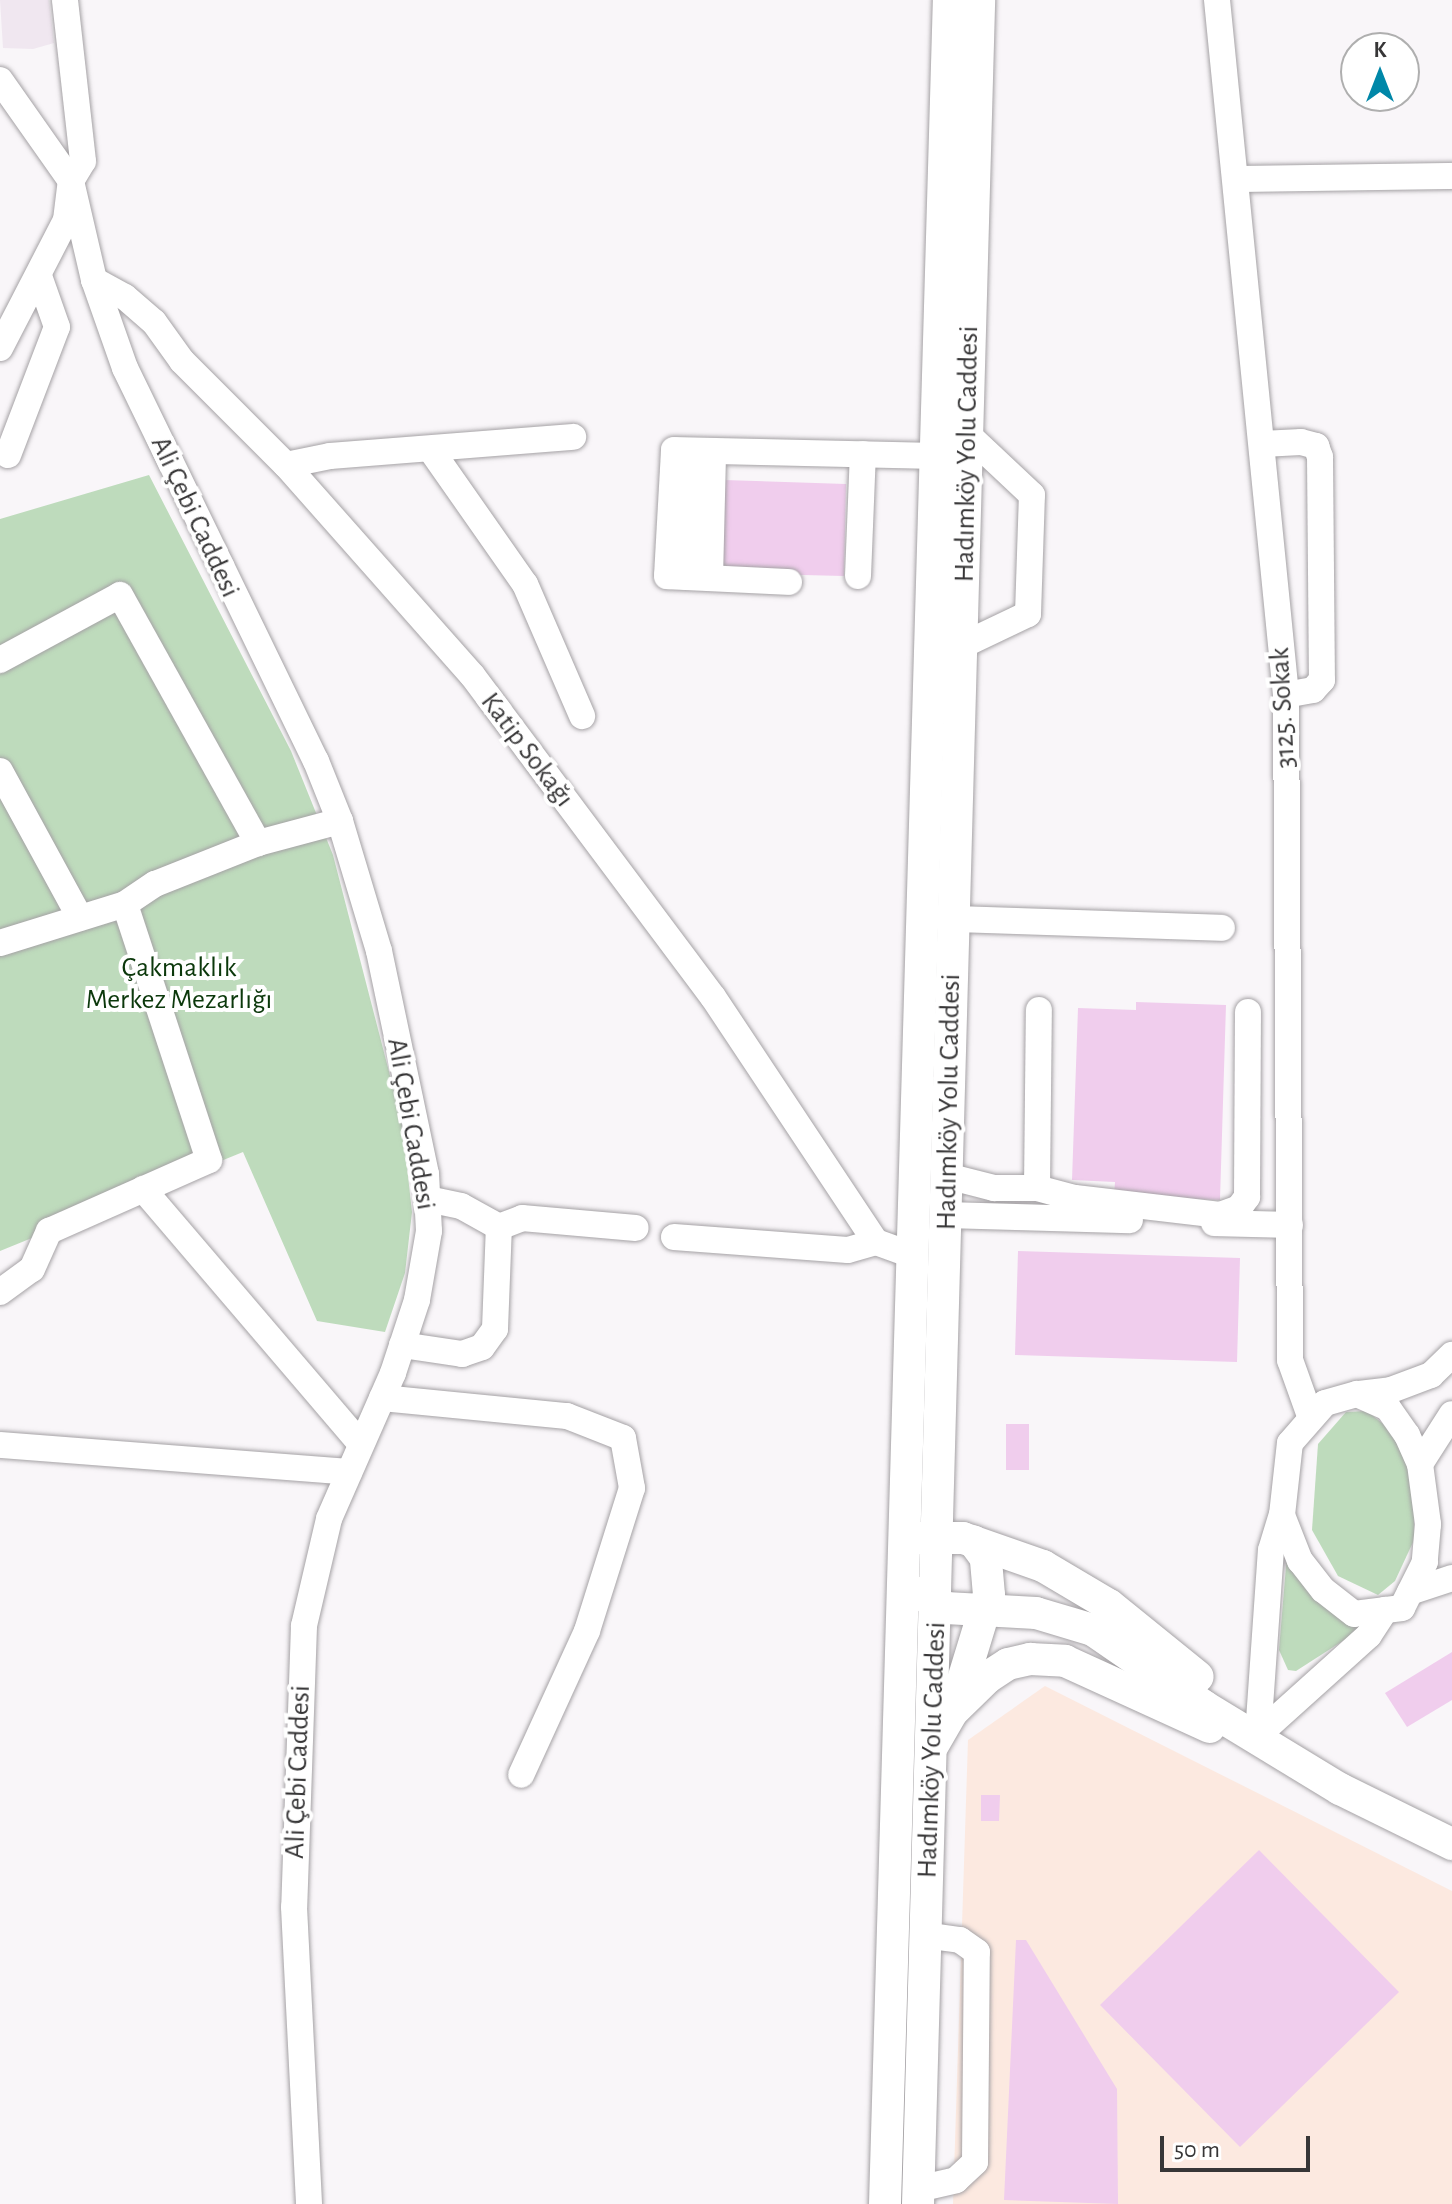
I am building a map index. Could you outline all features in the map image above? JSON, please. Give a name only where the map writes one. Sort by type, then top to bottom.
[{"type":"main road","name":"Hadımköy Yolu Caddesi","points":[[885,2204],[949,0]]},
{"type":"main road","name":"Hadımköy Yolu Caddesi","points":[[918,2196],[939,1536],[979,0]]},
{"type":"main road","points":[[1258,1735],[1192,1672],[1109,1605],[1043,1566],[973,1541],[939,1536],[904,1556],[913,1587],[936,1605],[1036,1613],[1093,1630],[1205,1707],[1258,1735],[1340,1789],[1452,1844]]},
{"type":"main road","points":[[931,1747],[953,1711],[985,1611],[990,1570],[973,1541]]},
{"type":"main road","points":[[953,1711],[1008,1664],[1050,1659],[1091,1671],[1208,1726],[1258,1735]]},
{"type":"street","points":[[0,348],[66,220],[71,181],[83,161],[83,124],[65,0]]},
{"type":"street","points":[[934,0],[946,73]]},
{"type":"street","name":"3125. Sokak","points":[[1217,0],[1286,695],[1290,1360],[1310,1416]]},
{"type":"street","points":[[0,80],[71,181]]},
{"type":"street","points":[[1236,179],[1452,176]]},
{"type":"street","name":"Ali Çebi Caddesi","points":[[71,181],[94,280],[125,368],[316,761],[340,821],[379,951],[428,1199],[429,1231],[417,1300],[382,1398],[349,1472],[313,1571],[297,1721],[294,1907],[309,2204]]},
{"type":"street","points":[[8,455],[57,327],[39,276]]},
{"type":"street","name":"Katip Sokağı","points":[[94,280],[125,297],[154,322],[182,361],[286,465],[472,675],[713,997],[876,1242]]},
{"type":"street","points":[[963,645],[1028,614],[1032,495],[967,434]]},
{"type":"street","points":[[286,465],[330,456],[573,437]]},
{"type":"street","points":[[1262,444],[1301,442],[1316,446],[1320,457],[1322,680],[1313,690],[1286,695]]},
{"type":"street","points":[[431,450],[525,584],[582,716]]},
{"type":"street","points":[[789,582],[667,576],[674,450],[935,456]]},
{"type":"street","points":[[698,577],[703,451]]},
{"type":"street","points":[[858,576],[863,454]]},
{"type":"street","points":[[0,660],[120,595],[258,843]]},
{"type":"street","points":[[0,771],[80,918]]},
{"type":"street","points":[[0,943],[125,904],[155,884],[258,843],[340,821]]},
{"type":"street","points":[[0,1292],[32,1269],[49,1231],[209,1160],[125,904]]},
{"type":"street","points":[[954,919],[1222,928]]},
{"type":"street","points":[[1037,1188],[1039,1010]]},
{"type":"street","points":[[947,1176],[994,1188],[1037,1188],[1075,1198],[1220,1215],[1239,1208],[1247,1197],[1248,1012]]},
{"type":"street","points":[[143,1189],[361,1444]]},
{"type":"street","points":[[428,1199],[461,1206],[499,1227]]},
{"type":"street","points":[[946,1215],[1290,1225]]},
{"type":"street","points":[[499,1227],[522,1218],[636,1228]]},
{"type":"street","points":[[402,1345],[462,1354],[482,1347],[495,1329],[499,1227]]},
{"type":"street","points":[[674,1237],[848,1250],[876,1242],[912,1255]]},
{"type":"street","points":[[1258,1735],[1271,1550],[1282,1515],[1290,1443],[1310,1416],[1325,1403],[1357,1394],[1391,1390],[1431,1375],[1452,1355]]},
{"type":"street","points":[[1282,1515],[1300,1561],[1323,1590],[1354,1614],[1402,1608],[1425,1562],[1428,1524],[1420,1464],[1388,1408],[1357,1394]]},
{"type":"street","points":[[382,1398],[567,1416],[623,1438],[632,1488],[587,1631],[521,1775]]},
{"type":"street","points":[[1420,1464],[1452,1414]]},
{"type":"street","points":[[0,1445],[349,1472]]},
{"type":"street","points":[[1410,1592],[1452,1578]]},
{"type":"street","points":[[1258,1735],[1369,1635],[1385,1610]]},
{"type":"street","points":[[918,2196],[956,2180],[975,2162],[977,1952],[960,1940],[926,1935]]},
{"type":"shaded area","points":[[0,0],[49,0],[54,43],[33,49],[3,48]]},
{"type":"shaded area","points":[[1045,1686],[1452,1891],[1452,2204],[953,2204],[968,1740]]},
{"type":"green space","name":"Çakmaklık Merkez Mezarlığı","points":[[149,475],[291,751],[333,855],[402,1122],[412,1212],[405,1273],[385,1332],[317,1321],[243,1152],[0,1251],[0,519]]},
{"type":"green space","points":[[1367,1411],[1403,1440],[1414,1489],[1414,1540],[1395,1581],[1378,1595],[1338,1576],[1312,1530],[1318,1444],[1346,1412]]},
{"type":"green space","points":[[1287,1554],[1363,1628],[1296,1671],[1288,1670],[1279,1650]]},
{"type":"building","points":[[724,480],[846,484],[844,576],[721,573]]},
{"type":"building","points":[[1136,1002],[1226,1005],[1220,1200],[1114,1196],[1115,1182],[1072,1180],[1078,1008],[1136,1010]]},
{"type":"building","points":[[1018,1251],[1240,1258],[1237,1362],[1015,1355]]},
{"type":"building","points":[[1006,1424],[1029,1424],[1029,1470],[1006,1470]]},
{"type":"building","points":[[1452,1652],[1452,1700],[1407,1727],[1385,1693]]},
{"type":"building","points":[[981,1795],[1000,1795],[999,1821],[981,1821]]},
{"type":"building","points":[[1259,1850],[1399,1992],[1240,2147],[1100,2005]]},
{"type":"building","points":[[1016,1940],[1026,1940],[1117,2089],[1118,2204],[1004,2200]]}]
